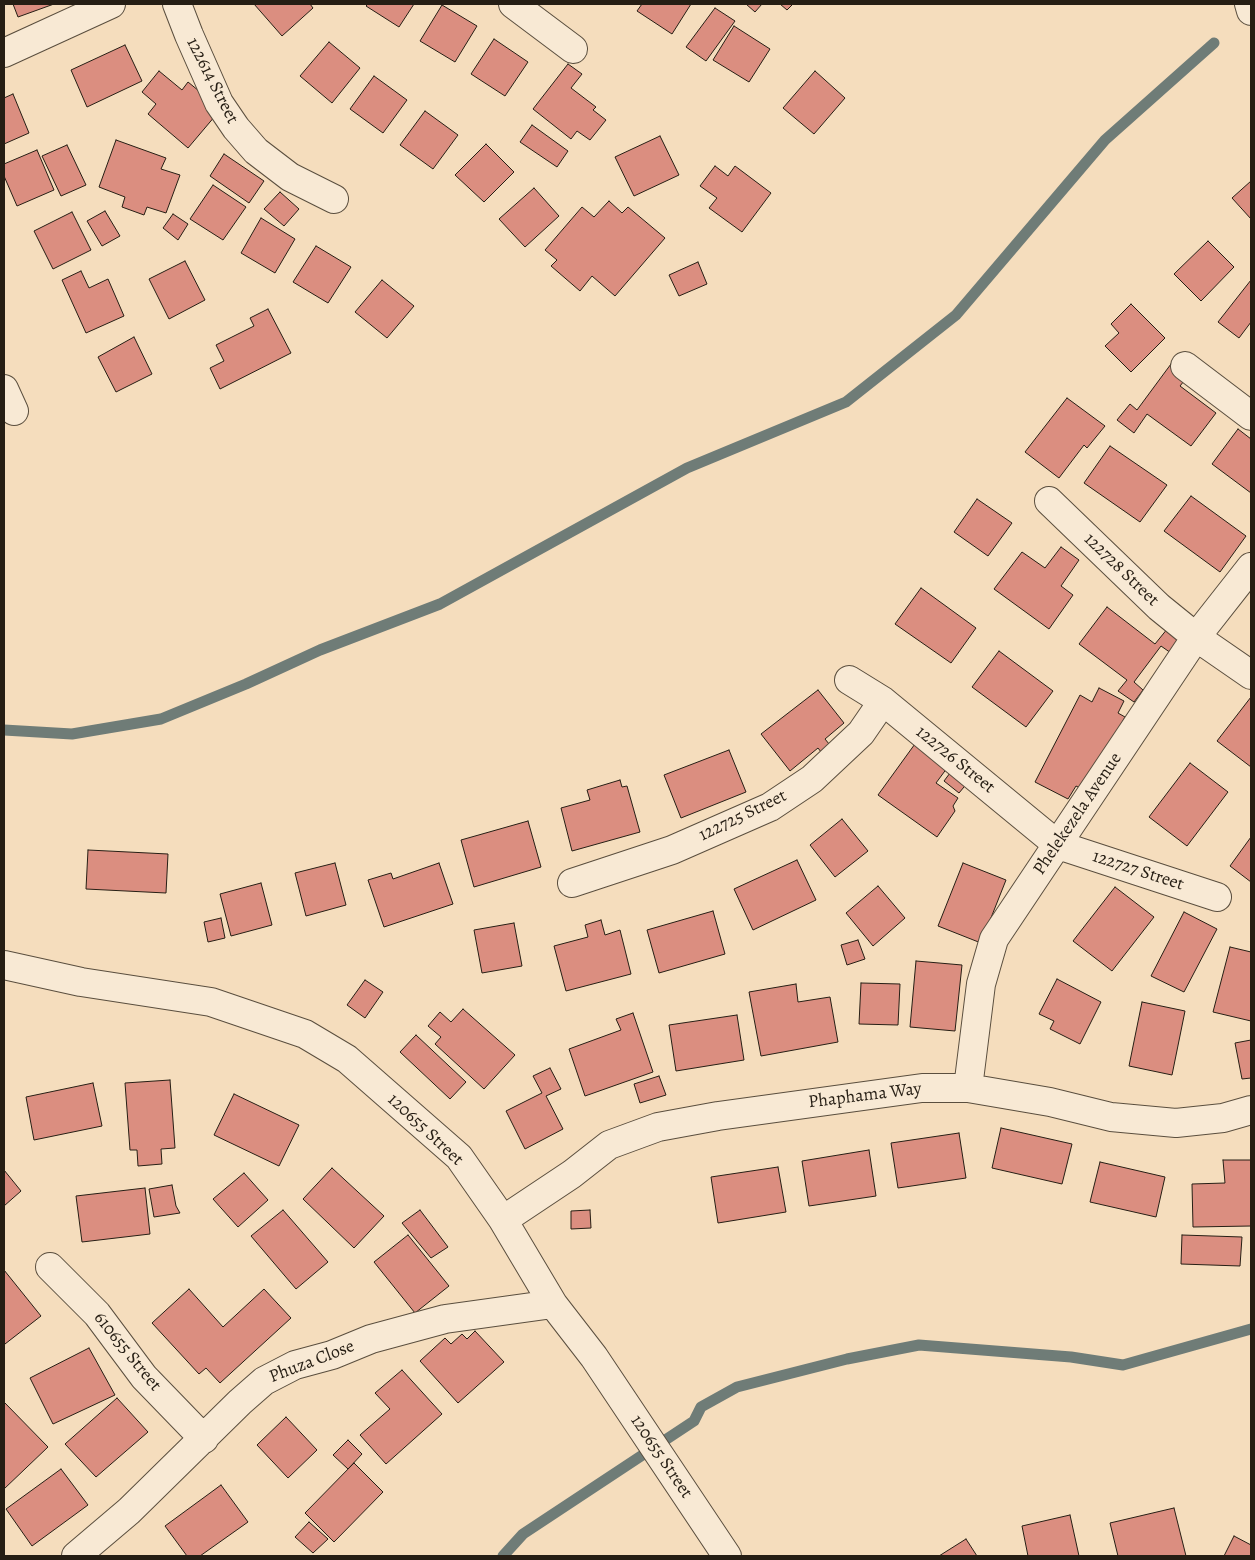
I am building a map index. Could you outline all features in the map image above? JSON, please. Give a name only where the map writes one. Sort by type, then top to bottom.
[{"type":"street","points":[[4,53],[111,4]]},
{"type":"street","name":"122614 Street","points":[[176,4],[219,103],[236,128],[256,151],[290,177],[334,199]]},
{"type":"street","points":[[1249,4],[1251,11]]},
{"type":"street","points":[[527,8],[573,49]]},
{"type":"street","points":[[1185,366],[1251,416]]},
{"type":"street","name":"122728 Street","points":[[1049,501],[1159,607],[1196,637],[1251,675]]},
{"type":"street","name":"Phelekezela Avenue","points":[[968,1088],[980,984],[994,939],[1196,637],[1251,567]]},
{"type":"street","name":"122726 Street","points":[[849,680],[883,701],[1058,844]]},
{"type":"street","name":"122725 Street","points":[[572,883],[672,850],[770,807],[812,779],[854,740],[883,701]]},
{"type":"street","name":"122727 Street","points":[[1058,844],[1217,897]]},
{"type":"street","name":"120655 Street","points":[[4,965],[81,982],[211,1002],[306,1034],[347,1059],[459,1157],[503,1220],[553,1304],[594,1357],[728,1556]]},
{"type":"street","name":"Phaphama Way","points":[[503,1220],[572,1174],[609,1146],[658,1127],[718,1116],[922,1088],[968,1088],[1050,1102],[1111,1117],[1176,1123],[1223,1118],[1251,1110]]},
{"type":"street","name":"610655 Street","points":[[50,1267],[97,1314],[144,1377],[204,1439]]},
{"type":"street","name":"Phuza Close","points":[[76,1556],[129,1511],[240,1402],[264,1381],[295,1365],[371,1340],[445,1319],[553,1304]]},
{"type":"building","points":[[13,4],[54,4],[18,17]]},
{"type":"building","points":[[254,4],[310,4],[313,8],[282,36]]},
{"type":"building","points":[[368,4],[414,4],[399,27],[366,6]]},
{"type":"building","points":[[642,4],[691,4],[672,34],[637,11]]},
{"type":"building","points":[[746,4],[762,4],[755,12]]},
{"type":"building","points":[[780,4],[793,4],[787,10]]},
{"type":"building","points":[[442,5],[477,26],[455,62],[420,41]]},
{"type":"building","points":[[715,8],[735,21],[706,61],[686,47]]},
{"type":"building","points":[[734,26],[770,49],[749,82],[713,60]]},
{"type":"building","points":[[494,39],[528,62],[505,96],[471,74]]},
{"type":"building","points":[[329,42],[360,68],[332,103],[300,76]]},
{"type":"building","points":[[125,45],[142,81],[87,107],[71,70]]},
{"type":"building","points":[[568,64],[582,74],[571,88],[596,107],[593,110],[606,120],[590,140],[577,131],[571,139],[533,109]]},
{"type":"building","points":[[159,71],[182,90],[188,82],[221,109],[188,148],[148,114],[156,104],[142,92]]},
{"type":"building","points":[[815,71],[845,98],[814,134],[783,108]]},
{"type":"building","points":[[374,76],[407,100],[383,133],[350,109]]},
{"type":"building","points":[[13,94],[29,133],[4,144],[4,98]]},
{"type":"building","points":[[425,111],[458,135],[433,169],[400,145]]},
{"type":"building","points":[[532,125],[568,151],[557,167],[520,142]]},
{"type":"building","points":[[660,136],[679,175],[634,196],[615,157]]},
{"type":"building","points":[[116,140],[166,158],[161,169],[180,175],[166,213],[147,207],[144,215],[122,207],[125,197],[99,187]]},
{"type":"building","points":[[486,144],[514,172],[484,202],[455,175]]},
{"type":"building","points":[[67,145],[86,185],[61,196],[42,156]]},
{"type":"building","points":[[37,150],[54,190],[17,206],[4,176],[4,164]]},
{"type":"building","points":[[224,154],[264,181],[249,203],[210,176]]},
{"type":"building","points":[[715,166],[728,176],[735,166],[771,193],[742,232],[709,208],[717,198],[700,186]]},
{"type":"building","points":[[1251,181],[1251,219],[1232,198]]},
{"type":"building","points":[[213,185],[246,207],[223,240],[190,219]]},
{"type":"building","points":[[534,188],[559,216],[525,247],[499,219]]},
{"type":"building","points":[[280,192],[299,209],[284,226],[264,209]]},
{"type":"building","points":[[609,201],[622,213],[628,207],[665,238],[615,296],[592,276],[580,291],[551,266],[557,260],[545,250],[582,207],[594,217]]},
{"type":"building","points":[[105,211],[120,236],[102,246],[87,221]]},
{"type":"building","points":[[72,212],[91,250],[53,269],[34,231]]},
{"type":"building","points":[[173,214],[188,224],[178,240],[163,228]]},
{"type":"building","points":[[261,218],[295,239],[275,273],[241,253]]},
{"type":"building","points":[[1208,241],[1234,267],[1201,301],[1174,274]]},
{"type":"building","points":[[316,246],[351,267],[328,303],[293,282]]},
{"type":"building","points":[[185,261],[205,300],[169,319],[149,279]]},
{"type":"building","points":[[698,262],[707,284],[679,296],[669,275]]},
{"type":"building","points":[[81,271],[89,288],[108,279],[124,316],[86,333],[62,280]]},
{"type":"building","points":[[382,280],[414,306],[387,338],[355,312]]},
{"type":"building","points":[[1251,280],[1251,322],[1239,338],[1218,322]]},
{"type":"building","points":[[1131,304],[1165,338],[1131,372],[1105,346],[1119,333],[1111,324]]},
{"type":"building","points":[[268,309],[291,353],[220,389],[210,368],[224,361],[216,345],[254,326],[250,318]]},
{"type":"building","points":[[134,337],[152,374],[116,392],[98,357]]},
{"type":"building","points":[[1171,364],[1188,376],[1180,386],[1216,413],[1191,446],[1147,414],[1134,433],[1117,420],[1130,404],[1137,410]]},
{"type":"building","points":[[1067,398],[1105,426],[1087,448],[1084,445],[1059,478],[1025,452]]},
{"type":"building","points":[[1238,429],[1251,439],[1251,493],[1212,464]]},
{"type":"building","points":[[1110,446],[1167,485],[1140,522],[1084,483]]},
{"type":"building","points":[[1191,496],[1246,536],[1220,572],[1164,531]]},
{"type":"building","points":[[977,499],[1012,523],[988,556],[954,532]]},
{"type":"building","points":[[1061,547],[1079,560],[1061,586],[1073,595],[1049,629],[994,589],[1022,552],[1045,568]]},
{"type":"building","points":[[921,588],[976,628],[951,663],[895,624]]},
{"type":"building","points":[[1107,607],[1155,644],[1168,628],[1182,639],[1171,653],[1161,646],[1134,682],[1143,690],[1134,702],[1118,691],[1127,680],[1079,644]]},
{"type":"building","points":[[999,651],[1053,691],[1026,727],[972,687]]},
{"type":"building","points":[[1099,688],[1124,701],[1118,713],[1125,717],[1086,791],[1076,786],[1068,799],[1035,782],[1080,695],[1092,702]]},
{"type":"building","points":[[818,690],[844,723],[825,739],[834,750],[825,757],[818,748],[790,771],[761,734]]},
{"type":"building","points":[[1251,697],[1251,767],[1217,741]]},
{"type":"building","points":[[920,737],[953,760],[936,783],[958,798],[953,806],[955,811],[937,837],[878,795]]},
{"type":"building","points":[[729,750],[746,792],[681,818],[664,775]]},
{"type":"building","points":[[1190,763],[1228,792],[1187,846],[1149,817]]},
{"type":"building","points":[[953,769],[969,781],[959,793],[944,781]]},
{"type":"building","points":[[620,780],[622,787],[627,786],[640,832],[572,851],[561,808],[590,800],[587,790]]},
{"type":"building","points":[[842,819],[868,851],[835,877],[810,845]]},
{"type":"building","points":[[528,821],[541,867],[474,887],[461,840]]},
{"type":"building","points":[[1251,837],[1251,882],[1230,866]]},
{"type":"building","points":[[88,850],[168,854],[166,893],[86,889]]},
{"type":"building","points":[[797,860],[816,900],[753,930],[734,889]]},
{"type":"building","points":[[335,863],[346,905],[306,916],[295,873]]},
{"type":"building","points":[[439,863],[453,904],[384,927],[368,880],[391,873],[393,879]]},
{"type":"building","points":[[963,863],[1006,880],[981,943],[938,926]]},
{"type":"building","points":[[261,883],[272,925],[231,936],[220,894]]},
{"type":"building","points":[[878,886],[905,918],[873,946],[846,913]]},
{"type":"building","points":[[1115,887],[1154,917],[1112,971],[1073,941]]},
{"type":"building","points":[[713,911],[725,954],[659,973],[647,930]]},
{"type":"building","points":[[1184,912],[1217,929],[1184,992],[1151,976]]},
{"type":"building","points":[[221,918],[225,938],[208,942],[204,922]]},
{"type":"building","points":[[601,920],[605,935],[620,930],[631,974],[566,991],[554,946],[588,937],[585,925]]},
{"type":"building","points":[[514,923],[522,966],[482,973],[474,930]]},
{"type":"building","points":[[858,940],[865,959],[847,965],[841,945]]},
{"type":"building","points":[[1230,947],[1251,952],[1251,1021],[1213,1012]]},
{"type":"building","points":[[916,961],[962,965],[955,1031],[910,1027]]},
{"type":"building","points":[[1057,979],[1101,1002],[1080,1044],[1050,1029],[1054,1021],[1039,1014]]},
{"type":"building","points":[[365,980],[383,992],[365,1018],[347,1005]]},
{"type":"building","points":[[861,983],[900,984],[898,1025],[859,1024]]},
{"type":"building","points":[[796,984],[798,1002],[830,997],[838,1042],[761,1056],[749,992]]},
{"type":"building","points":[[1142,1002],[1185,1011],[1172,1075],[1129,1066]]},
{"type":"building","points":[[463,1009],[515,1055],[484,1089],[435,1044],[441,1037],[428,1026],[440,1012],[451,1022]]},
{"type":"building","points":[[633,1013],[653,1072],[585,1096],[569,1049],[621,1030],[616,1019]]},
{"type":"building","points":[[737,1015],[744,1060],[676,1071],[669,1025]]},
{"type":"building","points":[[416,1035],[466,1082],[450,1099],[400,1052]]},
{"type":"building","points":[[1251,1040],[1251,1078],[1242,1079],[1235,1043]]},
{"type":"building","points":[[550,1068],[561,1089],[546,1096],[563,1129],[525,1149],[506,1111],[542,1093],[533,1076]]},
{"type":"building","points":[[659,1076],[666,1095],[640,1103],[634,1084]]},
{"type":"building","points":[[170,1080],[175,1148],[161,1149],[162,1164],[138,1166],[137,1150],[130,1150],[125,1083]]},
{"type":"building","points":[[93,1083],[102,1126],[34,1140],[26,1097]]},
{"type":"building","points":[[234,1094],[299,1125],[279,1166],[214,1135]]},
{"type":"building","points":[[1001,1128],[1072,1144],[1062,1184],[992,1168]]},
{"type":"building","points":[[959,1133],[966,1178],[898,1188],[891,1143]]},
{"type":"building","points":[[869,1150],[876,1196],[809,1206],[802,1161]]},
{"type":"building","points":[[1223,1160],[1251,1160],[1251,1226],[1193,1227],[1192,1184],[1225,1183]]},
{"type":"building","points":[[1100,1162],[1165,1177],[1156,1217],[1090,1202]]},
{"type":"building","points":[[778,1167],[786,1212],[718,1223],[711,1177]]},
{"type":"building","points":[[332,1168],[384,1216],[354,1248],[303,1199]]},
{"type":"building","points":[[4,1170],[21,1191],[4,1206]]},
{"type":"building","points":[[244,1173],[268,1200],[238,1227],[213,1199]]},
{"type":"building","points":[[172,1185],[176,1206],[180,1213],[154,1217],[149,1189]]},
{"type":"building","points":[[145,1188],[150,1234],[82,1242],[76,1196]]},
{"type":"building","points":[[283,1210],[328,1262],[296,1289],[251,1236]]},
{"type":"building","points":[[420,1210],[448,1247],[431,1258],[402,1223]]},
{"type":"building","points":[[590,1210],[591,1228],[571,1229],[571,1211]]},
{"type":"building","points":[[408,1235],[449,1286],[415,1313],[374,1262]]},
{"type":"building","points":[[1182,1235],[1242,1237],[1240,1266],[1181,1264]]},
{"type":"building","points":[[4,1270],[41,1316],[5,1344],[4,1342]]},
{"type":"building","points":[[189,1289],[223,1327],[264,1289],[291,1318],[220,1383],[206,1368],[199,1374],[152,1323]]},
{"type":"building","points":[[475,1331],[504,1362],[458,1403],[420,1361],[445,1338],[451,1344],[462,1334],[467,1339]]},
{"type":"building","points":[[89,1348],[115,1395],[53,1424],[30,1378]]},
{"type":"building","points":[[402,1370],[442,1414],[386,1464],[360,1435],[390,1409],[375,1393]]},
{"type":"building","points":[[117,1398],[148,1432],[96,1477],[65,1444]]},
{"type":"building","points":[[4,1402],[48,1447],[4,1489]]},
{"type":"building","points":[[286,1417],[317,1450],[288,1478],[257,1445]]},
{"type":"building","points":[[348,1440],[362,1454],[348,1469],[333,1455]]},
{"type":"building","points":[[354,1463],[383,1492],[334,1542],[305,1513]]},
{"type":"building","points":[[61,1469],[88,1505],[32,1546],[6,1509]]},
{"type":"building","points":[[221,1485],[248,1522],[200,1556],[187,1556],[165,1526]]},
{"type":"building","points":[[1174,1508],[1186,1556],[1118,1556],[1110,1523]]},
{"type":"building","points":[[1070,1515],[1079,1556],[1028,1556],[1022,1526]]},
{"type":"building","points":[[309,1522],[328,1539],[313,1553],[295,1537]]},
{"type":"building","points":[[1234,1536],[1251,1545],[1251,1556],[1224,1556]]},
{"type":"building","points":[[966,1539],[977,1556],[939,1556]]},
{"type":"waterway","points":[[4,730],[72,734],[161,719],[246,684],[320,650],[440,604],[687,468],[846,402],[956,315],[1105,140],[1214,43]]},
{"type":"waterway","points":[[503,1556],[523,1534],[694,1421],[701,1407],[737,1387],[847,1359],[919,1345],[1071,1357],[1123,1365],[1251,1329]]}]
